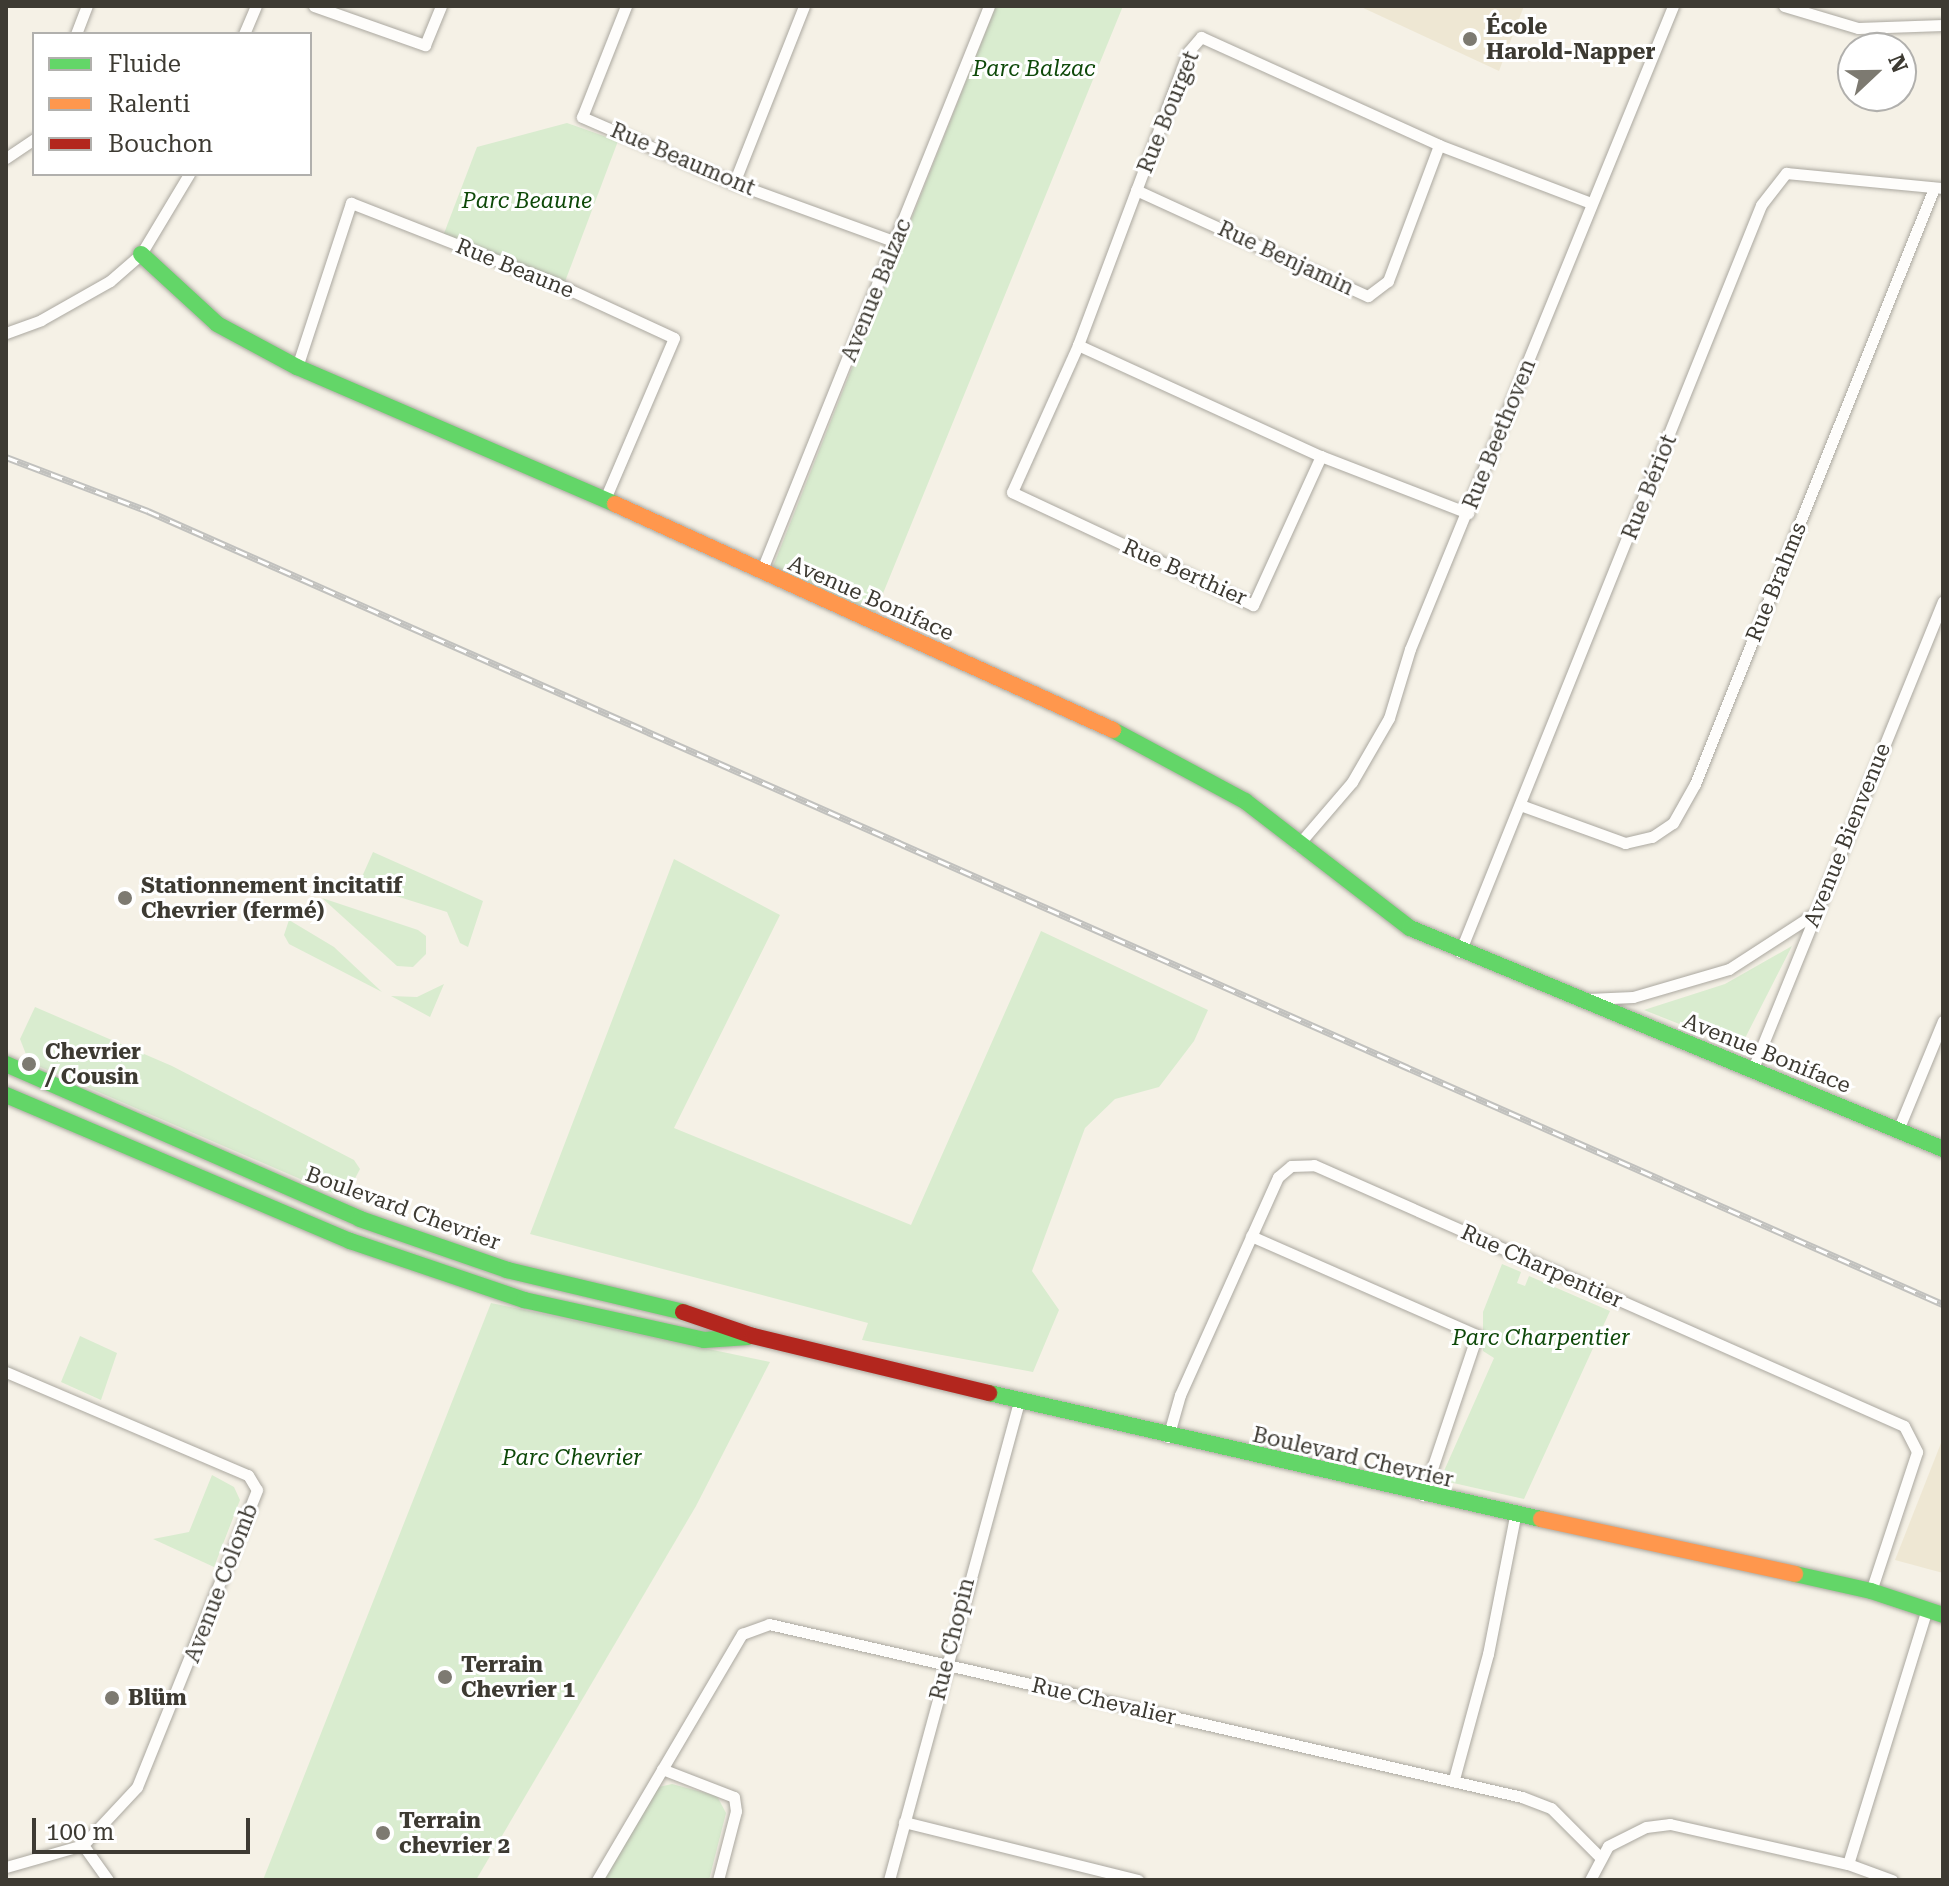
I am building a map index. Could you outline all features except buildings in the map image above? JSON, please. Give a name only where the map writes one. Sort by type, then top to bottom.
[{"type":"street","points":[[77,32],[87,6]]},
{"type":"street","points":[[245,32],[256,6]]},
{"type":"street","points":[[314,6],[425,45],[441,6]]},
{"type":"street","name":"Rue Beaumont","points":[[626,6],[582,117],[734,183],[896,242]]},
{"type":"street","points":[[734,183],[804,6]]},
{"type":"street","name":"Avenue Balzac","points":[[761,572],[989,6]]},
{"type":"street","name":"Rue Beethoven","points":[[1298,845],[1352,782],[1389,718],[1410,649],[1673,6]]},
{"type":"street","points":[[1784,6],[1858,28],[1943,25]]},
{"type":"street","name":"Rue Bourget","points":[[1012,492],[1078,345],[1188,52],[1201,37],[1439,145],[1591,203]]},
{"type":"street","points":[[6,158],[32,140]]},
{"type":"street","name":"Rue Benjamin","points":[[1136,190],[1368,296],[1388,281],[1439,145]]},
{"type":"street","name":"Rue Bériot","points":[[1460,952],[1523,806],[1761,205],[1786,173],[1939,188]]},
{"type":"street","points":[[6,333],[41,320],[110,281],[141,254],[188,176]]},
{"type":"street","name":"Rue Brahms","points":[[1523,806],[1625,843],[1652,837],[1673,823],[1695,784],[1939,188]]},
{"type":"street","name":"Rue Beaune","points":[[297,367],[351,203],[553,282],[674,338],[605,499]]},
{"type":"street","name":"Avenue Boniface","points":[[141,254],[217,324],[297,367],[605,499],[1146,745],[1245,801],[1298,845],[1410,928],[1460,952],[1943,1149]]},
{"type":"street","points":[[1078,345],[1321,456],[1468,513]]},
{"type":"street","name":"Rue Berthier","points":[[1012,492],[1253,605],[1321,456]]},
{"type":"street","name":"Avenue Bienvenue","points":[[1752,1071],[1943,601]]},
{"type":"street","name":"Avenue Boniface","points":[[1574,998],[1622,999],[1680,987],[1729,969],[1814,914]]},
{"type":"street","points":[[1898,1130],[1943,1021]]},
{"type":"street","name":"Boulevard Chevrier","points":[[6,1064],[360,1219],[507,1270],[709,1318],[753,1336],[1168,1437],[1515,1516],[1871,1591],[1935,1612]]},
{"type":"street","name":"Boulevard Chevrier","points":[[6,1095],[350,1241],[524,1300],[704,1340],[753,1336]]},
{"type":"street","name":"Rue Charpentier","points":[[1168,1437],[1180,1395],[1278,1177],[1291,1166],[1314,1165],[1904,1426],[1917,1452],[1871,1591]]},
{"type":"street","points":[[1251,1236],[1477,1335],[1423,1495]]},
{"type":"street","name":"Avenue Colomb","points":[[6,1372],[248,1475],[257,1490],[141,1779],[118,1813],[83,1845],[10,1867]]},
{"type":"street","name":"Rue Chopin","points":[[889,1880],[1019,1400]]},
{"type":"street","points":[[1454,1779],[1488,1654],[1515,1516]]},
{"type":"street","points":[[1848,1864],[1935,1612]]},
{"type":"street","name":"Rue Chevalier","points":[[597,1880],[742,1634],[754,1627],[782,1626],[1454,1779],[1551,1808],[1600,1857]]},
{"type":"street","points":[[662,1769],[734,1797],[736,1811],[718,1880]]},
{"type":"street","points":[[904,1822],[1138,1880]]},
{"type":"street","points":[[1590,1880],[1600,1857],[1632,1833],[1670,1824],[1848,1864],[1892,1880]]},
{"type":"street","points":[[83,1845],[108,1880]]},
{"type":"street","points":[[8,1880],[10,1867]]},
{"type":"shaded area","name":"École Harold-Napper","points":[[1359,6],[1524,6],[1499,71]]},
{"type":"shaded area","points":[[1943,1438],[1943,1573],[1895,1560]]},
{"type":"green space","name":"Parc Balzac","points":[[996,6],[1123,6],[875,613],[772,569]]},
{"type":"green space","name":"Parc Beaune","points":[[567,123],[618,141],[563,287],[443,236],[477,147]]},
{"type":"green space","points":[[373,852],[483,901],[468,947],[460,943],[447,912],[364,886],[361,879]]},
{"type":"green space","points":[[674,859],[780,915],[674,1128],[911,1225],[1041,931],[1208,1010],[1194,1041],[1159,1087],[1115,1099],[1085,1128],[1032,1271],[1059,1310],[1033,1372],[862,1340],[868,1323],[530,1234]]},
{"type":"green space","points":[[322,898],[418,930],[426,936],[426,954],[413,967],[397,966]]},
{"type":"green space","points":[[289,920],[334,947],[382,992],[289,944],[284,935]]},
{"type":"green space","points":[[1792,946],[1740,1048],[1644,1010],[1725,984]]},
{"type":"green space","points":[[444,984],[430,1017],[391,996],[417,997]]},
{"type":"green space","points":[[35,1007],[172,1066],[354,1160],[360,1169],[351,1186],[335,1194],[29,1062],[20,1039]]},
{"type":"green space","name":"Parc Charpentier","points":[[1502,1264],[1521,1272],[1517,1283],[1525,1286],[1529,1276],[1610,1311],[1524,1499],[1440,1480],[1494,1358],[1483,1351],[1483,1312]]},
{"type":"green space","name":"Parc Chevrier","points":[[491,1303],[770,1362],[696,1506],[476,1880],[263,1880]]},
{"type":"green space","points":[[80,1336],[117,1353],[101,1400],[61,1382]]},
{"type":"green space","points":[[212,1475],[234,1487],[240,1500],[214,1567],[153,1539],[189,1532]]},
{"type":"green space","points":[[672,1784],[717,1796],[726,1813],[709,1880],[602,1880],[659,1787]]},
{"type":"railway","points":[[6,457],[148,511],[1943,1304]]},
{"type":"traffic: fast","points":[[141,254],[217,324],[297,367],[615,504]]},
{"type":"traffic: fast","points":[[1113,730],[1245,801],[1410,928],[1943,1149]]},
{"type":"traffic: fast","points":[[6,1064],[360,1219],[507,1270],[683,1312]]},
{"type":"traffic: fast","points":[[6,1095],[350,1241],[524,1300],[704,1340],[748,1337]]},
{"type":"traffic: fast","points":[[989,1393],[1541,1519]]},
{"type":"traffic: fast","points":[[1795,1574],[1871,1591],[1943,1615]]},
{"type":"traffic: slow","points":[[615,504],[1113,730]]},
{"type":"traffic: slow","points":[[1541,1519],[1795,1574]]},
{"type":"traffic: jam","points":[[683,1312],[753,1336],[989,1393]]},
{"type":"place","name":"École Harold-Napper","points":[[1470,39]]},
{"type":"place","name":"Stationnement incitatif Chevrier (fermé)","points":[[125,898]]},
{"type":"place","name":"Chevrier / Cousin","points":[[29,1064]]},
{"type":"place","name":"Terrain Chevrier 1","points":[[445,1677]]},
{"type":"place","name":"Blüm","points":[[112,1698]]},
{"type":"place","name":"Terrain chevrier 2","points":[[383,1833]]}]
